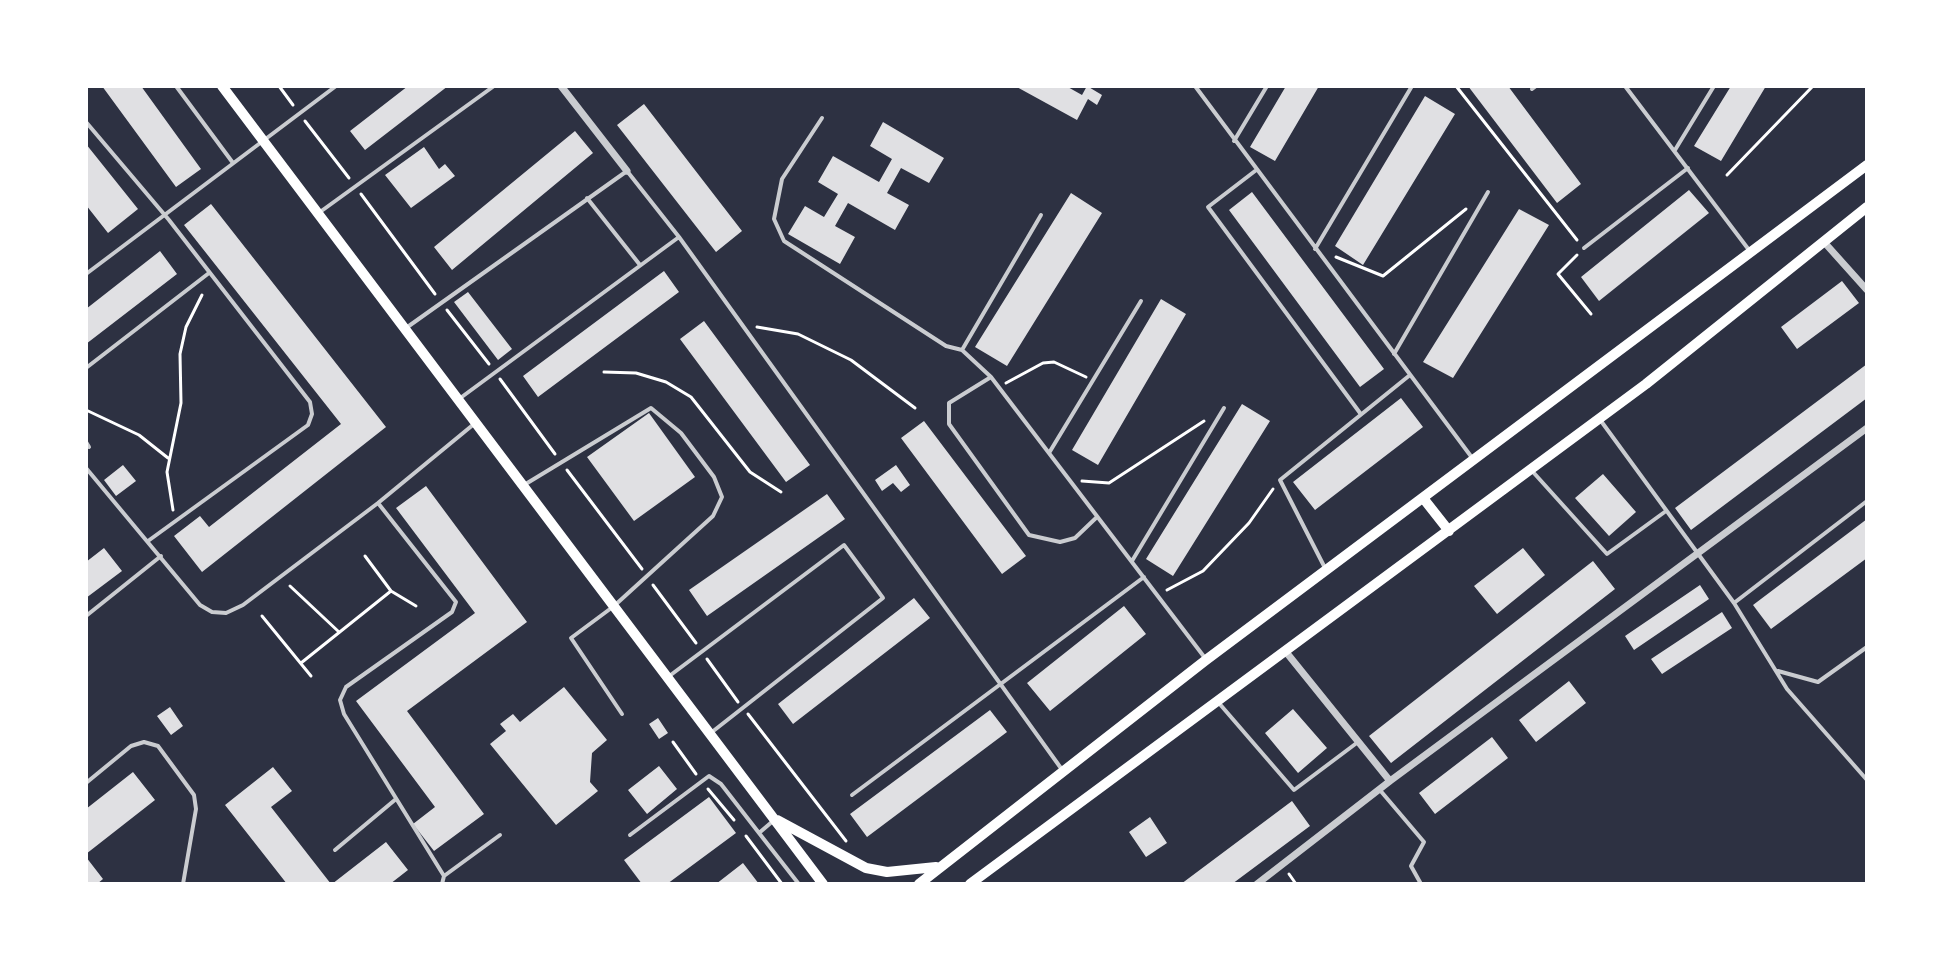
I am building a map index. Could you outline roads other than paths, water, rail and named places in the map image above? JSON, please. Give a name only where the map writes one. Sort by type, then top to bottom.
[{"type":"main road","points":[[222,86],[823,884]]},
{"type":"main road","points":[[919,884],[938,866],[1065,773],[1206,660],[1867,165]]},
{"type":"main road","points":[[972,883],[1599,419],[1867,207]]},
{"type":"main road","points":[[1423,498],[1449,531]]},
{"type":"main road","points":[[775,820],[866,868],[887,872],[938,866]]},
{"type":"street","points":[[561,86],[627,171]]},
{"type":"street","points":[[1824,242],[1867,290]]},
{"type":"street","points":[[1257,884],[1379,789],[1867,428]]},
{"type":"street","points":[[1286,652],[1390,781]]},
{"type":"lane","points":[[176,86],[233,163]]},
{"type":"lane","points":[[86,274],[161,214],[264,142],[336,86]]},
{"type":"lane","points":[[318,213],[494,86]]},
{"type":"lane","points":[[1195,86],[1255,171],[1473,459]]},
{"type":"lane","points":[[1234,141],[1267,86]]},
{"type":"lane","points":[[1315,249],[1412,86]]},
{"type":"lane","points":[[1625,86],[1751,252]]},
{"type":"lane","points":[[1675,150],[1714,86]]},
{"type":"lane","points":[[822,118],[782,179],[774,219],[784,241],[946,346],[962,350],[991,377],[1206,660]]},
{"type":"lane","points":[[86,122],[310,402],[312,414],[308,425],[148,541]]},
{"type":"lane","points":[[1584,248],[1688,168]]},
{"type":"lane","points":[[406,328],[627,171],[679,237],[1065,773]]},
{"type":"lane","points":[[1255,171],[1208,207],[1360,413]]},
{"type":"lane","points":[[1394,354],[1488,192]]},
{"type":"lane","points":[[587,198],[640,265]]},
{"type":"lane","points":[[962,350],[1041,215]]},
{"type":"lane","points":[[458,400],[679,237]]},
{"type":"lane","points":[[86,368],[209,273]]},
{"type":"lane","points":[[1049,453],[1141,301]]},
{"type":"lane","points":[[1327,571],[1280,480],[1410,375]]},
{"type":"lane","points":[[991,377],[949,403],[949,424],[1029,535],[1060,542],[1075,538],[1097,516]]},
{"type":"lane","points":[[524,485],[651,408],[681,433],[714,477],[722,497],[713,516],[614,606],[571,638],[622,714]]},
{"type":"lane","points":[[1132,561],[1224,408]]},
{"type":"lane","points":[[1599,419],[1734,603],[1787,689],[1867,780]]},
{"type":"lane","points":[[86,468],[200,605],[212,612],[226,613],[243,605],[378,503],[476,423]]},
{"type":"lane","points":[[1531,470],[1607,554],[1667,511]]},
{"type":"lane","points":[[1734,603],[1867,501]]},
{"type":"lane","points":[[378,503],[456,602],[452,612],[346,687],[340,700],[344,714],[444,876]]},
{"type":"lane","points":[[668,678],[844,545],[883,598],[710,733]]},
{"type":"lane","points":[[86,616],[161,556]]},
{"type":"lane","points":[[852,795],[1144,577]]},
{"type":"lane","points":[[1776,671],[1818,682],[1867,647]]},
{"type":"lane","points":[[1218,702],[1294,790],[1358,742]]},
{"type":"lane","points":[[86,783],[131,746],[144,742],[158,746],[194,795],[196,809],[183,884]]},
{"type":"lane","points":[[630,835],[709,776],[721,784],[798,883]]},
{"type":"lane","points":[[1379,789],[1424,842],[1411,866],[1421,884]]},
{"type":"lane","points":[[335,850],[396,799]]},
{"type":"lane","points":[[759,833],[775,820]]},
{"type":"lane","points":[[442,884],[444,876],[500,835]]}]
